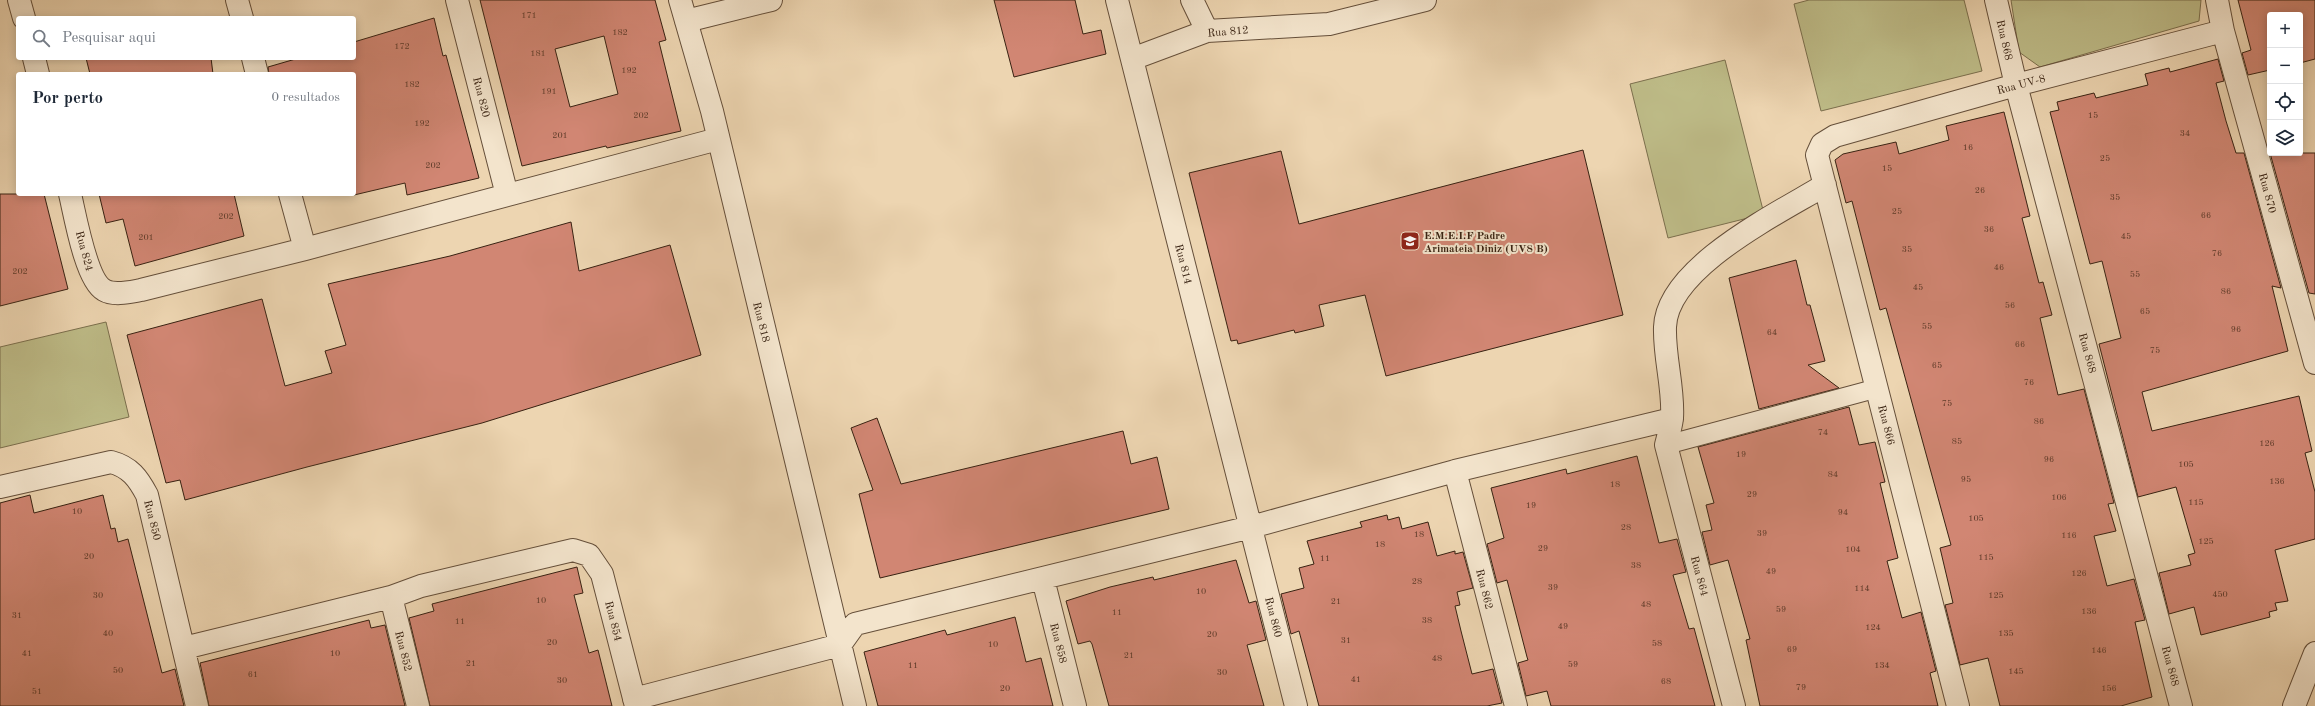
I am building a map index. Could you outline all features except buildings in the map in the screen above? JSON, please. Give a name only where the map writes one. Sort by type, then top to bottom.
[{"type":"street","points":[[19,0],[23,16]]},
{"type":"street","points":[[237,0],[241,16]]},
{"type":"street","name":"Rua 820","points":[[457,0],[507,195]]},
{"type":"street","name":"Rua 818","points":[[680,0],[718,139],[855,706]]},
{"type":"street","points":[[686,21],[772,0]]},
{"type":"street","name":"Rua 814","points":[[1117,0],[1251,527]]},
{"type":"street","points":[[1192,0],[1207,31]]},
{"type":"street","name":"Rua 812","points":[[1132,59],[1207,31],[1329,24],[1425,0]]},
{"type":"street","name":"Rua 868","points":[[1996,0],[2016,85],[2181,706]]},
{"type":"street","name":"Rua 870","points":[[2217,0],[2223,31],[2315,363]]},
{"type":"street","name":"Rua UV-8","points":[[1822,144],[1834,136],[2016,85],[2223,31]]},
{"type":"street","points":[[34,60],[38,72]]},
{"type":"street","points":[[254,60],[256,72]]},
{"type":"street","name":"Rua 824","points":[[71,196],[91,275],[104,290],[118,293],[140,290],[305,249],[718,139]]},
{"type":"street","name":"Rua 866","points":[[1822,144],[1818,155],[1825,185],[1958,706]]},
{"type":"street","points":[[1666,445],[1672,419],[1665,326],[1673,297],[1688,277],[1721,249],[1825,185]]},
{"type":"street","points":[[291,196],[305,249]]},
{"type":"street","points":[[635,702],[840,645],[855,624],[1251,527],[1455,471],[1672,419]]},
{"type":"street","name":"Rua 864","points":[[1666,445],[1734,706]]},
{"type":"street","name":"Rua 850","points":[[0,487],[111,462],[125,466],[139,480],[147,495],[197,706]]},
{"type":"street","name":"Rua 862","points":[[1455,471],[1516,706]]},
{"type":"street","name":"Rua 860","points":[[1251,527],[1296,706]]},
{"type":"street","name":"Rua 854","points":[[391,597],[421,586],[573,550],[589,555],[602,574],[635,702]]},
{"type":"street","name":"Rua 858","points":[[1042,579],[1075,706]]},
{"type":"street","points":[[184,648],[391,597]]},
{"type":"street","name":"Rua 852","points":[[391,597],[418,706]]},
{"type":"street","points":[[2294,706],[2315,653]]},
{"type":"lane","points":[[1666,445],[1878,388]]},
{"type":"shaded area","points":[[1809,0],[1964,0],[1982,71],[1821,111],[1794,4]]},
{"type":"shaded area","points":[[2011,0],[2201,0],[2199,21],[2040,67],[2019,52]]},
{"type":"shaded area","points":[[1725,60],[1764,214],[1668,238],[1630,84]]},
{"type":"shaded area","points":[[106,322],[129,417],[0,448],[0,347]]},
{"type":"place","name":"E.M.E.I.F Padre Arimateia Diniz (UV8 B)","points":[[1410,241]]}]
